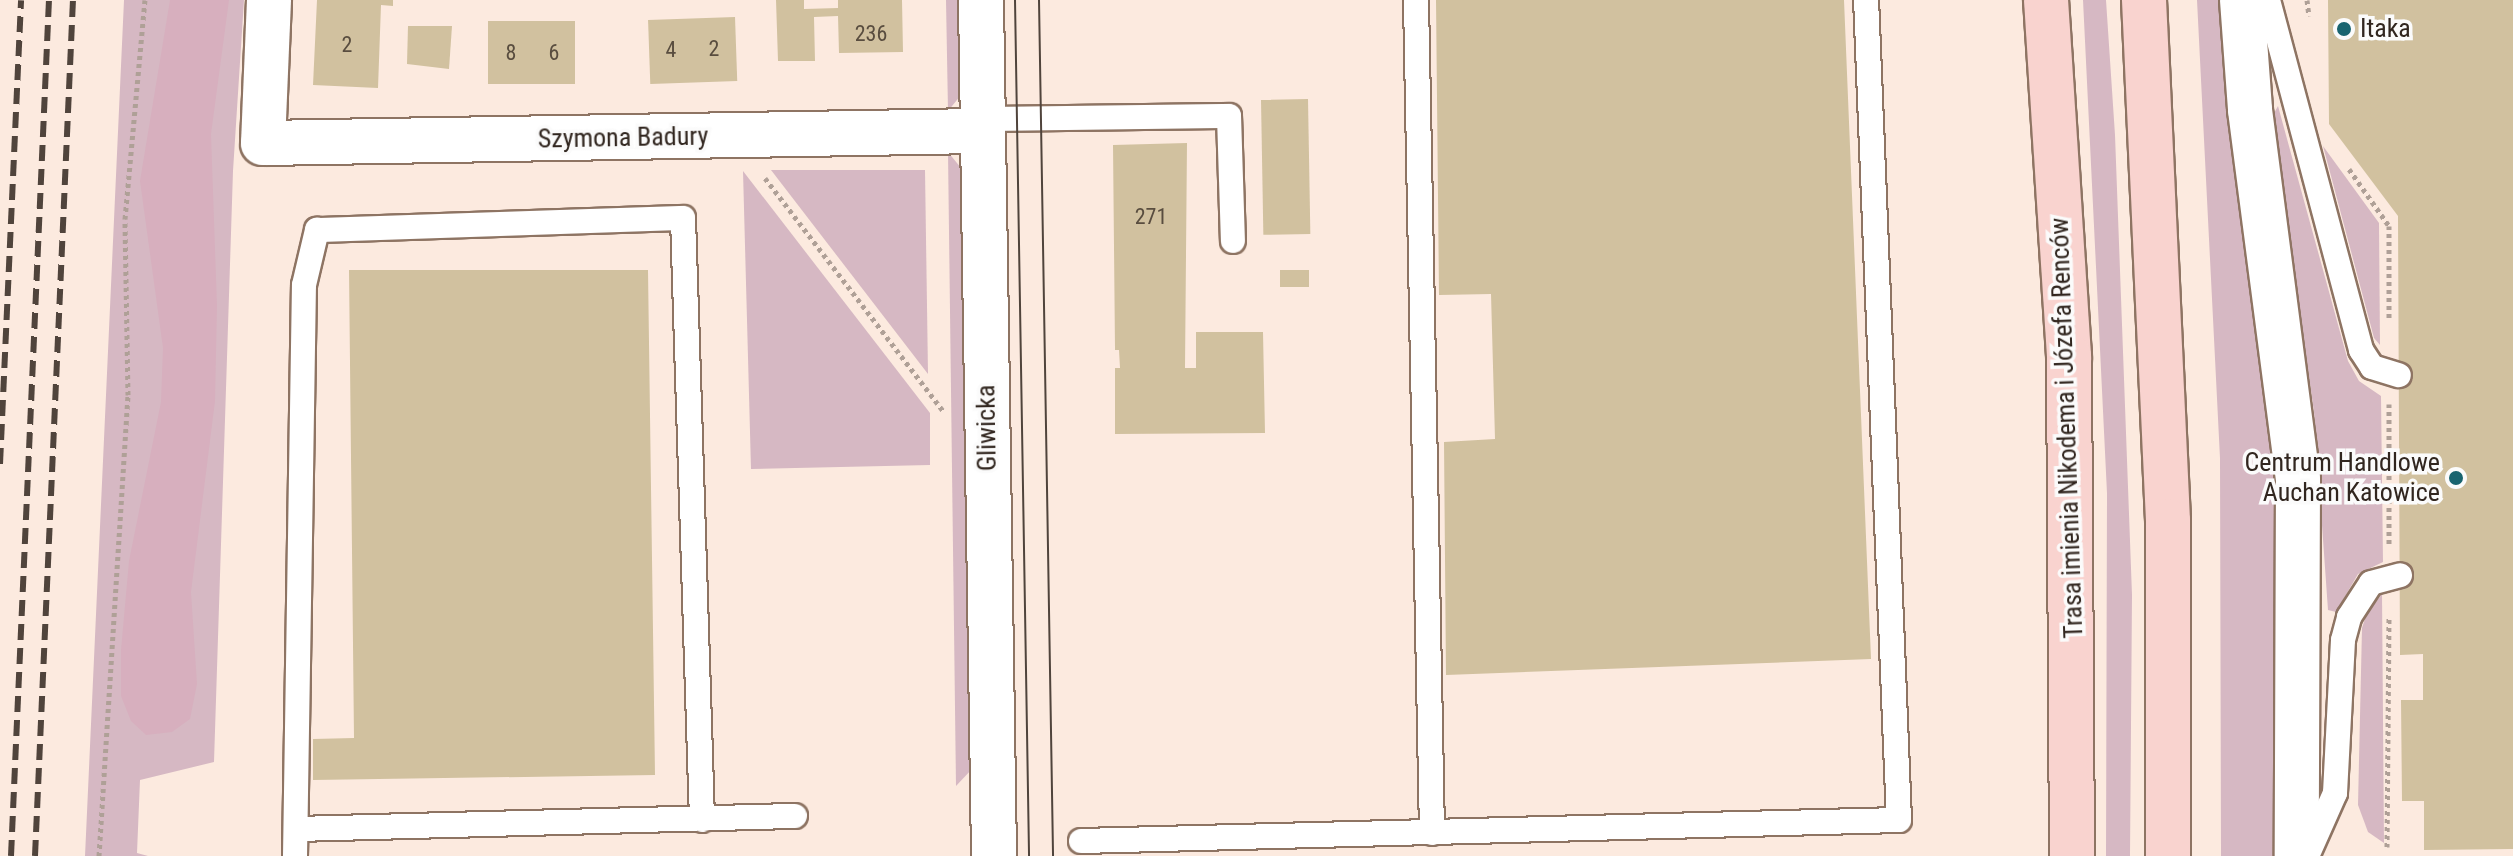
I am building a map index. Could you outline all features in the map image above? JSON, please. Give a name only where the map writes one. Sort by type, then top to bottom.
[{"type":"main road","name":"Trasa imienia Nikodema i Józefa Renców","points":[[2046,0],[2069,356],[2072,856]]},
{"type":"main road","points":[[2144,0],[2168,521],[2168,856]]},
{"type":"street","name":"Szymona Badury","points":[[269,0],[263,143],[733,136],[982,125]]},
{"type":"street","name":"Gliwicka","points":[[981,0],[994,856]]},
{"type":"street","points":[[2242,0],[2250,110],[2298,479],[2297,856]]},
{"type":"lane","points":[[1416,0],[1432,833]]},
{"type":"lane","points":[[1081,841],[1899,820],[1866,0]]},
{"type":"lane","points":[[2268,0],[2361,350],[2372,367],[2394,374]]},
{"type":"lane","points":[[982,125],[1229,116],[1233,241]]},
{"type":"lane","points":[[295,856],[304,285],[317,230],[683,218],[702,820]]},
{"type":"lane","points":[[2307,856],[2335,793],[2343,640],[2349,617],[2371,583],[2395,576]]},
{"type":"lane","points":[[296,829],[795,816]]},
{"type":"path","points":[[99,856],[128,395],[125,219],[145,0]]},
{"type":"path","points":[[2307,0],[2310,29]]},
{"type":"path","points":[[733,136],[945,412]]},
{"type":"path","points":[[2347,166],[2389,226],[2394,374],[2395,576],[2387,847]]},
{"type":"shaded area","points":[[124,0],[244,0],[233,171],[214,762],[140,780],[137,853],[148,856],[85,856]]},
{"type":"shaded area","points":[[170,0],[229,0],[211,134],[217,306],[215,401],[191,592],[197,684],[190,719],[172,732],[146,735],[131,721],[121,696],[121,650],[129,561],[161,402],[163,348],[140,181]]},
{"type":"shaded area","points":[[946,0],[959,0],[961,95],[948,111]]},
{"type":"shaded area","points":[[2083,0],[2106,0],[2115,135],[2132,595],[2130,856],[2106,856],[2107,493]]},
{"type":"shaded area","points":[[2197,0],[2222,0],[2276,467],[2276,856],[2221,856],[2220,458]]},
{"type":"shaded area","points":[[2278,106],[2348,361],[2359,381],[2381,396],[2383,562],[2358,574],[2336,612],[2328,610],[2314,412],[2272,117]]},
{"type":"shaded area","points":[[2323,146],[2379,223],[2380,345],[2374,338]]},
{"type":"shaded area","points":[[948,152],[961,168],[972,769],[956,786]]},
{"type":"shaded area","points":[[771,170],[925,170],[928,374]]},
{"type":"shaded area","points":[[743,171],[930,413],[930,465],[751,469]]},
{"type":"shaded area","points":[[2382,594],[2384,843],[2368,832],[2358,805],[2362,628],[2367,613]]},
{"type":"building","points":[[317,0],[393,0],[393,6],[381,5],[378,88],[313,85]]},
{"type":"building","points":[[776,0],[804,0],[804,9],[838,8],[838,0],[902,0],[903,52],[839,53],[838,16],[814,17],[815,61],[778,61]]},
{"type":"building","points":[[1436,0],[1844,0],[1871,659],[1446,675],[1444,442],[1495,439],[1491,294],[1439,295]]},
{"type":"building","name":"Centrum Handlowe Auchan Katowice","points":[[2328,0],[2513,0],[2513,849],[2424,850],[2424,801],[2402,801],[2401,700],[2423,700],[2423,654],[2400,655],[2398,216],[2329,124]]},
{"type":"building","points":[[735,17],[737,81],[650,84],[648,20]]},
{"type":"building","points":[[488,21],[575,21],[575,84],[488,84]]},
{"type":"building","points":[[408,26],[452,26],[449,69],[407,64]]},
{"type":"building","points":[[1308,99],[1310,234],[1263,235],[1261,100]]},
{"type":"building","points":[[1187,143],[1185,368],[1196,368],[1196,332],[1263,332],[1265,433],[1115,434],[1115,368],[1120,368],[1119,350],[1115,350],[1113,145]]},
{"type":"building","points":[[349,270],[648,270],[655,775],[313,780],[313,739],[354,738]]},
{"type":"building","points":[[1280,270],[1309,270],[1309,287],[1280,287]]},
{"type":"tram line","points":[[1015,0],[1029,856]]},
{"type":"tram line","points":[[1039,0],[1053,856]]},
{"type":"railway","points":[[0,464],[21,0]]},
{"type":"railway","points":[[11,856],[49,0]]},
{"type":"railway","points":[[35,856],[73,0]]},
{"type":"place","name":"Itaka","points":[[2344,29]]},
{"type":"place","name":"Centrum Handlowe Auchan Katowice","points":[[2456,478]]}]
